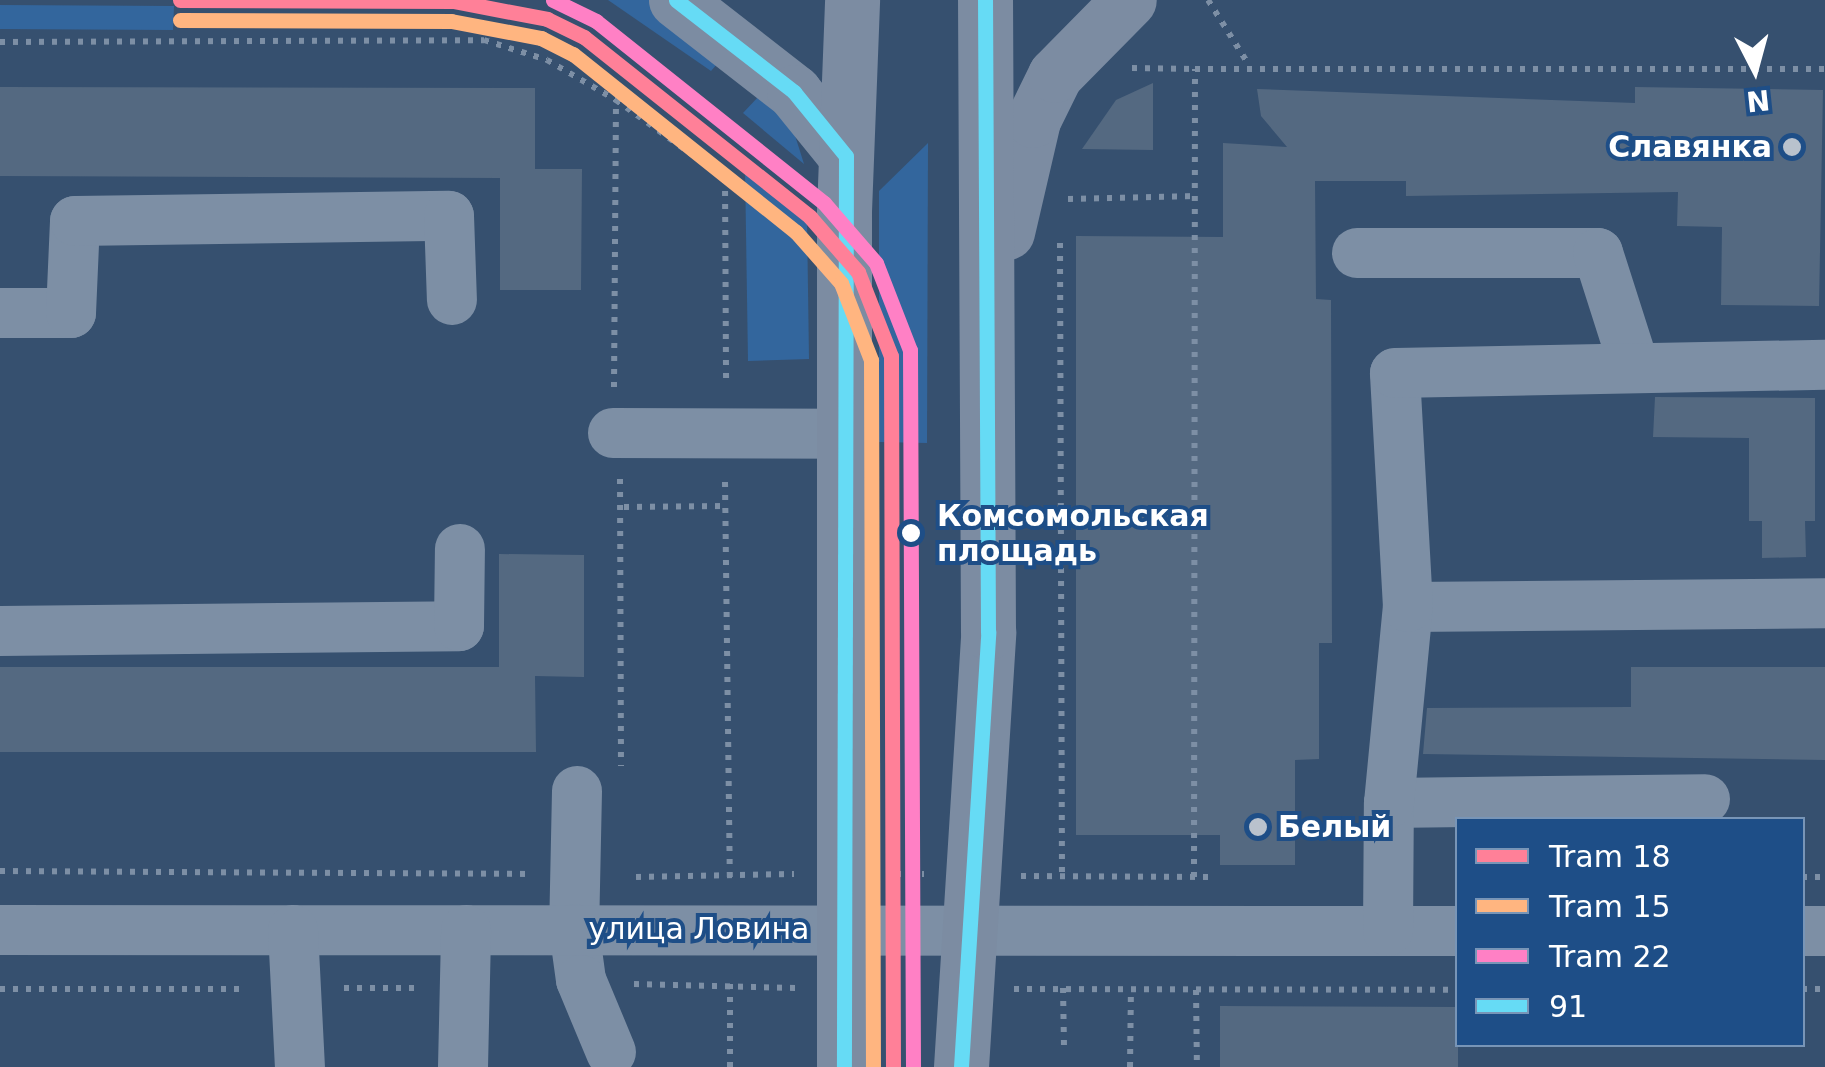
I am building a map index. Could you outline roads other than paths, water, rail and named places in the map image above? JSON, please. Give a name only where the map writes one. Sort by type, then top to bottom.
[{"type":"main road","points":[[676,0],[794,92],[846,156]]},
{"type":"main road","points":[[844,1067],[846,156],[852,0]]},
{"type":"main road","points":[[961,1067],[962,989],[988,632],[985,0]]},
{"type":"main road","points":[[986,322],[1032,120],[1054,75],[1129,0]]},
{"type":"street","points":[[0,313],[71,313],[75,221],[449,216],[452,300]]},
{"type":"street","points":[[1357,253],[1598,253],[1634,366]]},
{"type":"street","points":[[1388,931],[1388,804],[1408,607],[1395,373],[1825,365]]},
{"type":"street","points":[[614,433],[845,434]]},
{"type":"street","points":[[0,631],[459,626],[460,549]]},
{"type":"street","points":[[1408,607],[1825,603]]},
{"type":"street","points":[[577,791],[574,929],[581,980],[611,1052]]},
{"type":"street","points":[[1388,804],[1705,799]]},
{"type":"street","name":"улица Ловина","points":[[0,930],[1455,930]]},
{"type":"street","points":[[293,930],[300,988],[300,1067]]},
{"type":"street","points":[[463,1067],[466,930]]},
{"type":"tram line","name":"18","points":[[180,0],[453,1],[547,19],[584,37],[810,217],[858,272],[891,356],[893,1067]]},
{"type":"tram line","name":"22","points":[[553,0],[596,21],[824,203],[876,263],[910,350],[913,1067]]},
{"type":"tram line","name":"15","points":[[180,20],[451,21],[541,38],[573,54],[796,232],[841,283],[871,360],[873,1067]]},
{"type":"place","name":"Славянка","points":[[1792,147]]},
{"type":"place","name":"Комсомольская площадь","points":[[911,533]]},
{"type":"place","name":"Белый","points":[[1258,827]]}]
